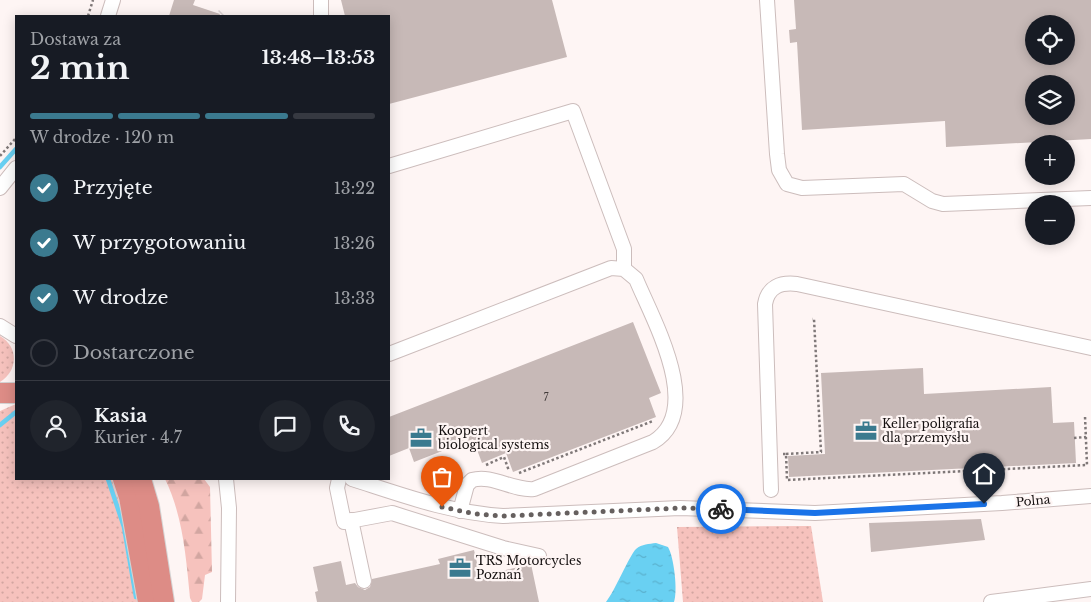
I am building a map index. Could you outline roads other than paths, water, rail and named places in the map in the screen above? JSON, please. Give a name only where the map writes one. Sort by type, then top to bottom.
[{"type":"highway","points":[[123,480],[129,496],[148,602]]},
{"type":"highway","points":[[141,480],[149,506],[164,602]]},
{"type":"street","points":[[108,15],[113,0]]},
{"type":"street","points":[[321,0],[321,15]]},
{"type":"street","points":[[767,0],[777,154],[779,170],[787,184],[802,188],[904,184],[932,201],[943,204],[1091,198]]},
{"type":"street","points":[[390,166],[573,111],[624,249],[624,269]]},
{"type":"street","points":[[0,188],[15,169]]},
{"type":"street","points":[[390,354],[611,268],[624,269],[636,279],[674,376],[673,420],[666,433],[653,442],[534,489],[520,489],[480,478],[470,482],[460,511]]},
{"type":"street","points":[[771,490],[765,304],[769,292],[778,285],[796,284],[1091,348]]},
{"type":"street","points":[[4,326],[15,335]]},
{"type":"street","points":[[226,480],[229,508],[228,602]]},
{"type":"street","points":[[339,480],[337,488],[344,522],[386,513],[399,514],[503,548],[539,556]]},
{"type":"street","name":"Polna","points":[[355,480],[460,511],[503,516],[680,508],[815,513],[1002,503],[1091,496]]},
{"type":"street","points":[[351,520],[364,581]]},
{"type":"street","points":[[991,602],[1091,588]]},
{"type":"water","points":[[656,543],[668,547],[670,552],[674,566],[674,602],[606,602],[636,549],[643,545]]},
{"type":"waterway","points":[[0,167],[15,150]]},
{"type":"waterway","points":[[0,425],[15,413]]},
{"type":"waterway","points":[[108,480],[124,527],[136,597]]},
{"type":"place","name":"Keller poligrafia dla przemysłu","points":[[866,431]]},
{"type":"place","name":"Koopert biological systems","points":[[421,438]]},
{"type":"place","name":"TRS Motorcycles Poznań","points":[[460,568]]}]
